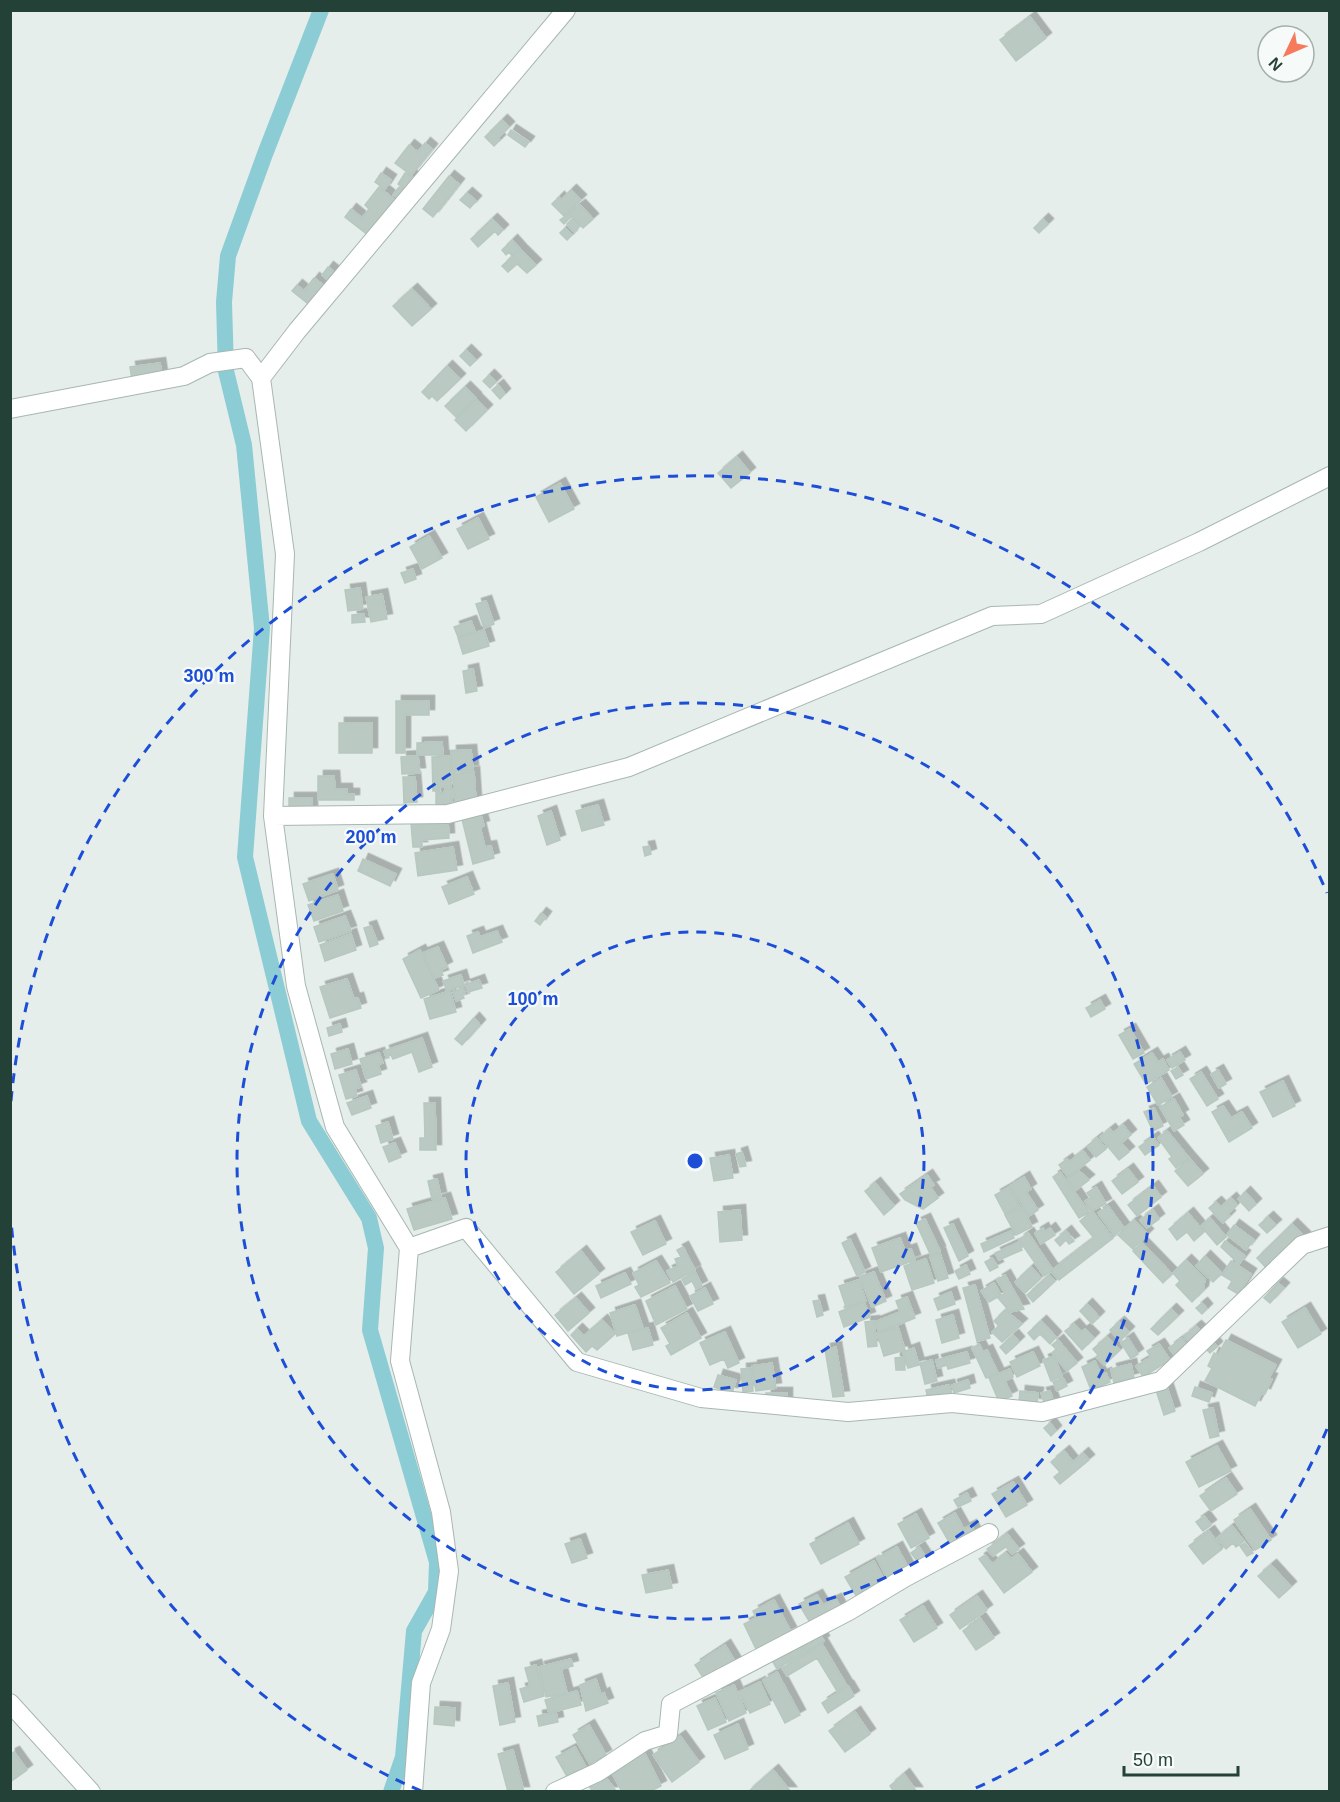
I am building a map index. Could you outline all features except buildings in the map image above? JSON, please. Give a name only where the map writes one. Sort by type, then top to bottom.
[{"type":"street","points":[[261,378],[297,331],[566,10]]},
{"type":"street","points":[[10,409],[184,376],[210,363],[246,358],[261,378],[285,554],[273,816],[296,986],[335,1126],[409,1248],[400,1361],[441,1512],[449,1571],[441,1629],[421,1683],[413,1791]]},
{"type":"street","points":[[273,816],[448,814],[629,767],[992,616],[1041,614],[1199,542],[1329,476]]},
{"type":"street","points":[[409,1248],[465,1228],[577,1362],[701,1398],[848,1412],[952,1402],[1042,1412],[1161,1381],[1302,1245],[1329,1236]]},
{"type":"street","points":[[555,1791],[597,1772],[645,1741],[668,1734],[671,1704],[849,1611],[906,1577],[989,1533]]},
{"type":"street","points":[[10,1703],[91,1791]]},
{"type":"waterway","points":[[321,10],[228,256],[224,302],[226,371],[244,445],[262,628],[245,857],[309,1121],[369,1218],[376,1248],[370,1330],[437,1562],[436,1592],[414,1631],[403,1757],[391,1792]]}]
